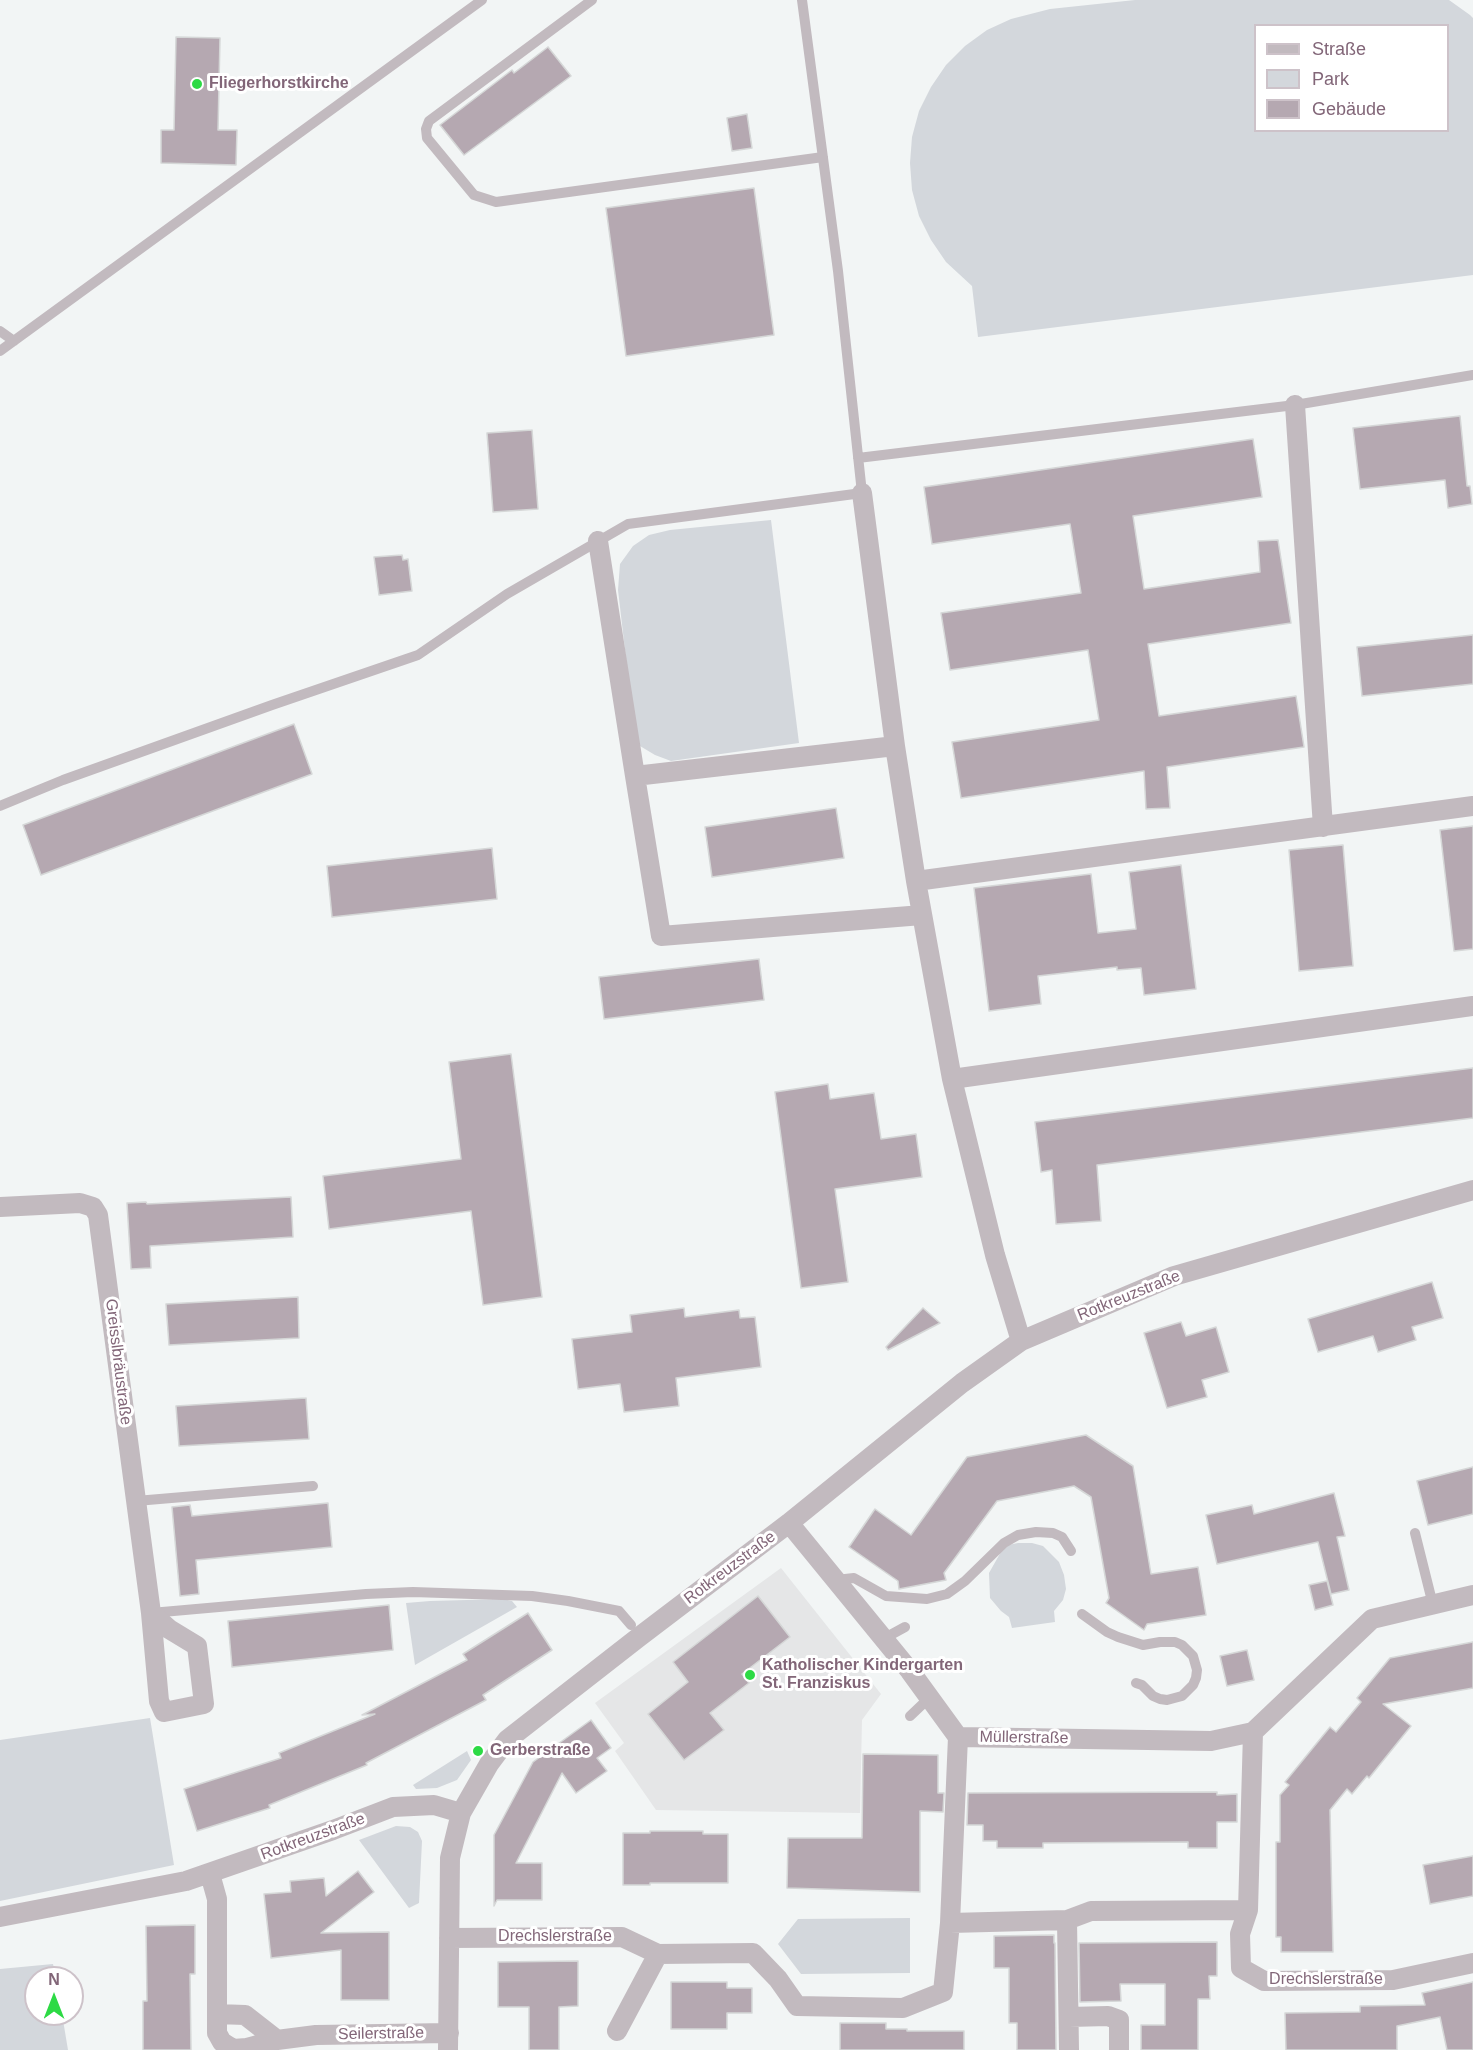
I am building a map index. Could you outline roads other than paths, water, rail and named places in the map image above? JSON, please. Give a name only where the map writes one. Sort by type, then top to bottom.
[{"type":"street","points":[[1296,405],[1323,827]]},
{"type":"street","points":[[862,493],[895,746],[916,880],[952,1079],[996,1256],[1021,1341]]},
{"type":"street","points":[[598,541],[661,936],[922,915]]},
{"type":"street","points":[[635,776],[895,746]]},
{"type":"street","points":[[916,880],[1473,806]]},
{"type":"street","points":[[952,1079],[1473,1006]]},
{"type":"street","name":"Rotkreuzstraße","points":[[0,1917],[186,1881],[393,1807],[434,1804],[461,1813],[489,1764],[507,1740],[789,1523],[962,1383],[1021,1341],[1174,1276],[1473,1190]]},
{"type":"street","name":"Greisslbräustraße","points":[[0,1207],[80,1203],[93,1207],[98,1215],[151,1613],[159,1701],[164,1712],[204,1704],[197,1646],[169,1629],[151,1613]]},
{"type":"street","name":"Müllerstraße","points":[[789,1523],[930,1697],[958,1737],[1211,1741],[1253,1732]]},
{"type":"street","points":[[950,1923],[1068,1920],[1092,1911],[1248,1910],[1253,1732],[1372,1619],[1473,1595]]},
{"type":"street","name":"Drechslerstraße","points":[[449,1938],[622,1936],[658,1954],[753,1953],[778,1979],[797,2006],[903,2008],[943,1992],[950,1923],[958,1737]]},
{"type":"street","points":[[449,2042],[450,1858],[461,1813]]},
{"type":"street","name":"Seilerstraße","points":[[210,1874],[217,1899],[217,2033],[222,2042],[233,2049],[316,2035],[449,2042]]},
{"type":"street","name":"Drechslerstraße","points":[[1248,1910],[1240,1934],[1241,1968],[1264,1981],[1393,1980],[1473,1964]]},
{"type":"street","points":[[1068,1920],[1069,2050]]},
{"type":"street","points":[[617,2031],[658,1954]]},
{"type":"street","points":[[217,2014],[245,2015],[277,2040]]},
{"type":"street","points":[[1069,2017],[1108,2016],[1119,2020],[1119,2050]]},
{"type":"lane","points":[[0,351],[482,0]]},
{"type":"lane","points":[[591,0],[429,121],[426,129],[427,138],[474,195],[496,201],[823,157]]},
{"type":"lane","points":[[0,806],[63,780],[418,655],[507,594],[628,525],[862,493],[838,271],[802,0]]},
{"type":"lane","points":[[0,331],[14,340]]},
{"type":"lane","points":[[858,458],[1296,405],[1473,375]]},
{"type":"lane","points":[[136,1501],[313,1486]]},
{"type":"lane","points":[[836,1580],[854,1578],[886,1596],[927,1599],[947,1594],[965,1581],[1004,1543],[1018,1535],[1036,1532],[1053,1533],[1062,1537],[1071,1551]]},
{"type":"lane","points":[[1415,1533],[1433,1605]]},
{"type":"lane","points":[[151,1613],[413,1592],[532,1596],[568,1600],[619,1611],[631,1625]]},
{"type":"lane","points":[[1083,1614],[1107,1632],[1119,1637],[1143,1646],[1160,1642],[1175,1642],[1182,1645],[1193,1656],[1197,1670],[1196,1678],[1193,1685],[1182,1696],[1167,1700],[1160,1699],[1136,1683]]},
{"type":"lane","points":[[883,1639],[905,1627]]},
{"type":"lane","points":[[910,1716],[930,1697]]},
{"type":"place","name":"Fliegerhorstkirche","points":[[197,84]]},
{"type":"place","name":"Katholischer Kindergarten St. Franziskus","points":[[750,1675]]},
{"type":"place","name":"Gerberstraße","points":[[478,1751]]}]
